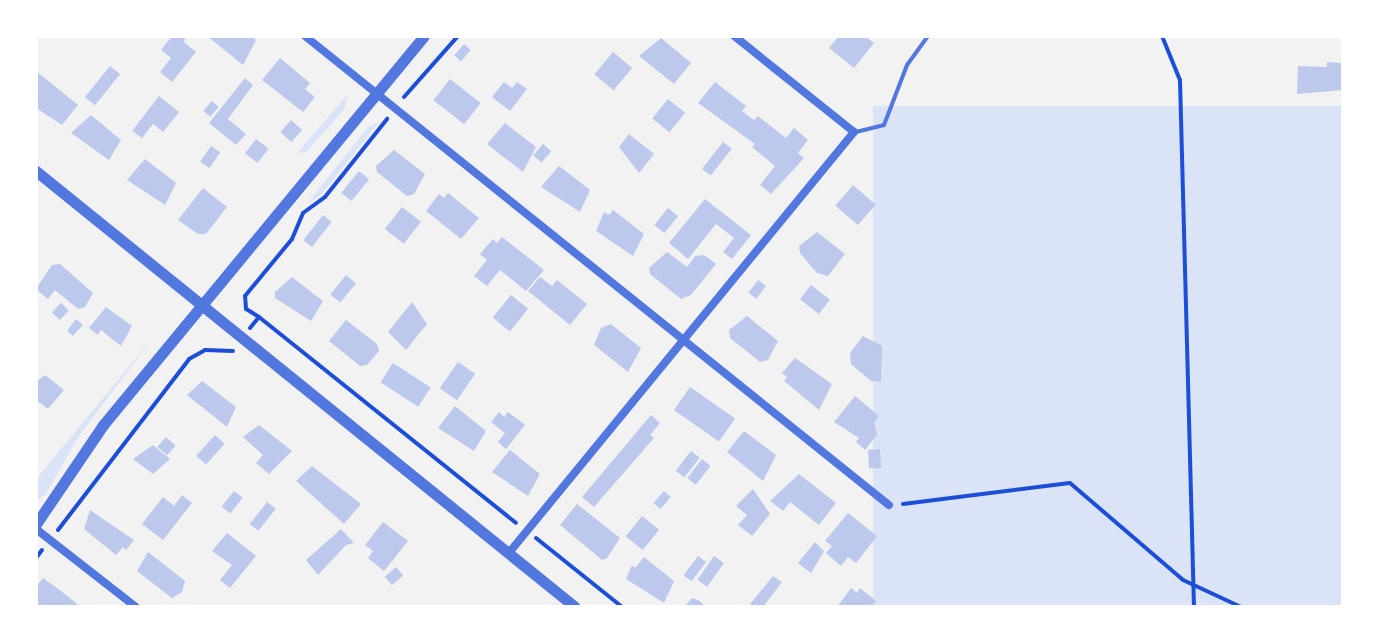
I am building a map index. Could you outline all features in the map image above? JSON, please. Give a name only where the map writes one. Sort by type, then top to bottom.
[{"type":"street","points":[[305,36],[889,505]]},
{"type":"street","points":[[136,607],[36,527],[103,425],[424,36]]},
{"type":"street","points":[[508,554],[854,132],[734,36]]},
{"type":"street","points":[[36,171],[575,607]]},
{"type":"lane","points":[[854,132],[884,125],[907,65],[928,36]]},
{"type":"path","points":[[458,36],[394,109],[325,197],[307,208],[292,239],[245,296],[246,309],[622,607]]},
{"type":"path","points":[[1162,36],[1180,80],[1194,607]]},
{"type":"path","points":[[36,558],[189,359],[205,350],[232,351],[259,317]]},
{"type":"path","points":[[889,505],[1070,483],[1193,585],[1241,607]]},
{"type":"shaded area","points":[[348,94],[344,110],[306,152],[297,153]]},
{"type":"shaded area","points":[[873,106],[1343,106],[1343,607],[873,607]]},
{"type":"shaded area","points":[[380,121],[321,195],[306,205],[368,127]]},
{"type":"shaded area","points":[[153,338],[79,436],[46,494],[36,501],[36,479]]},
{"type":"building","points":[[172,36],[186,36],[184,42],[196,52],[172,82],[160,72],[171,58],[161,50]]},
{"type":"building","points":[[207,36],[251,36],[256,40],[243,65]]},
{"type":"building","points":[[839,36],[865,36],[874,43],[854,68],[829,48]]},
{"type":"building","points":[[661,38],[691,63],[674,84],[639,56]]},
{"type":"building","points":[[464,44],[471,50],[461,61],[454,55]]},
{"type":"building","points":[[613,52],[632,68],[614,90],[594,74]]},
{"type":"building","points":[[280,58],[310,83],[305,89],[315,97],[303,112],[262,80]]},
{"type":"building","points":[[1327,62],[1343,63],[1343,90],[1297,94],[1298,66],[1327,67]]},
{"type":"building","points":[[110,66],[120,74],[95,105],[85,97]]},
{"type":"building","points":[[36,71],[78,105],[62,125],[36,108]]},
{"type":"building","points":[[245,78],[253,85],[228,119],[246,134],[236,145],[209,123]]},
{"type":"building","points":[[450,79],[481,103],[464,124],[433,100]]},
{"type":"building","points":[[504,82],[512,88],[517,82],[527,89],[510,111],[492,97]]},
{"type":"building","points":[[715,82],[746,106],[742,111],[754,120],[758,116],[786,138],[794,128],[808,140],[798,153],[804,158],[771,194],[760,185],[775,166],[752,147],[755,144],[698,103]]},
{"type":"building","points":[[159,96],[179,112],[163,132],[153,124],[142,138],[132,131]]},
{"type":"building","points":[[668,99],[685,113],[669,132],[652,118]]},
{"type":"building","points":[[212,101],[219,107],[210,117],[203,111]]},
{"type":"building","points":[[91,115],[121,140],[109,160],[71,133]]},
{"type":"building","points":[[291,120],[302,130],[291,142],[280,132]]},
{"type":"building","points":[[505,123],[536,147],[523,172],[487,144]]},
{"type":"building","points":[[629,134],[654,154],[639,173],[619,147]]},
{"type":"building","points":[[256,139],[269,149],[258,163],[245,153]]},
{"type":"building","points":[[723,142],[732,149],[711,176],[702,169]]},
{"type":"building","points":[[543,144],[551,151],[541,163],[533,155]]},
{"type":"building","points":[[211,146],[220,152],[209,168],[200,162]]},
{"type":"building","points":[[394,150],[425,174],[414,194],[407,196],[377,172],[376,166]]},
{"type":"building","points":[[145,159],[176,183],[165,205],[127,180]]},
{"type":"building","points":[[559,166],[590,190],[580,212],[541,187]]},
{"type":"building","points":[[359,171],[369,179],[351,201],[341,193]]},
{"type":"building","points":[[853,185],[876,205],[858,225],[835,205]]},
{"type":"building","points":[[203,188],[227,207],[206,234],[198,234],[178,220]]},
{"type":"building","points":[[448,193],[479,218],[461,239],[426,211],[439,194],[444,198]]},
{"type":"building","points":[[705,199],[751,235],[732,259],[723,252],[734,238],[716,224],[688,259],[669,243]]},
{"type":"building","points":[[402,207],[421,222],[404,244],[385,229]]},
{"type":"building","points":[[668,208],[678,216],[664,233],[654,225]]},
{"type":"building","points":[[613,210],[644,234],[633,256],[596,231],[604,212],[609,215]]},
{"type":"building","points":[[323,215],[332,222],[312,247],[303,240]]},
{"type":"building","points":[[817,232],[845,254],[828,276],[817,273],[800,253],[799,246]]},
{"type":"building","points":[[502,237],[544,270],[526,291],[500,270],[487,286],[474,276],[487,260],[480,254],[493,239],[497,243]]},
{"type":"building","points":[[667,252],[687,267],[695,256],[704,255],[716,264],[691,295],[681,299],[650,274],[649,268]]},
{"type":"building","points":[[60,264],[93,293],[85,307],[78,309],[55,290],[48,299],[36,289],[52,265]]},
{"type":"building","points":[[346,275],[356,283],[340,303],[330,294]]},
{"type":"building","points":[[292,277],[323,301],[311,321],[275,298],[275,292]]},
{"type":"building","points":[[540,277],[552,286],[557,280],[587,304],[570,325],[528,291]]},
{"type":"building","points":[[758,280],[766,286],[756,299],[748,293]]},
{"type":"building","points":[[811,285],[830,300],[819,314],[800,299]]},
{"type":"building","points":[[511,295],[528,309],[510,331],[493,318]]},
{"type":"building","points":[[412,302],[427,324],[406,350],[388,332]]},
{"type":"building","points":[[61,303],[69,311],[60,320],[52,312]]},
{"type":"building","points":[[106,307],[132,326],[121,346],[101,330],[98,335],[89,328]]},
{"type":"building","points":[[747,316],[778,341],[768,360],[760,362],[730,338],[729,330]]},
{"type":"building","points":[[76,319],[83,325],[73,336],[67,331]]},
{"type":"building","points":[[346,320],[377,344],[379,351],[367,365],[360,366],[329,341]]},
{"type":"building","points":[[611,324],[641,348],[628,372],[594,345],[601,328]]},
{"type":"building","points":[[863,336],[882,346],[881,382],[871,381],[851,364],[850,353]]},
{"type":"building","points":[[795,358],[832,384],[819,410],[784,381],[787,377],[782,373]]},
{"type":"building","points":[[458,362],[475,374],[457,400],[440,388]]},
{"type":"building","points":[[393,363],[431,388],[418,407],[380,382]]},
{"type":"building","points":[[45,375],[64,390],[48,409],[39,402],[36,406],[36,382]]},
{"type":"building","points":[[202,381],[236,407],[227,427],[187,395]]},
{"type":"building","points":[[690,387],[735,419],[719,441],[674,410]]},
{"type":"building","points":[[855,396],[879,416],[874,422],[877,435],[865,450],[856,442],[859,438],[834,422]]},
{"type":"building","points":[[455,406],[486,431],[474,451],[438,428]]},
{"type":"building","points":[[499,412],[504,417],[508,412],[525,425],[506,449],[498,442],[505,433],[491,422]]},
{"type":"building","points":[[651,415],[660,423],[650,435],[654,438],[594,507],[582,497]]},
{"type":"building","points":[[259,425],[292,451],[269,474],[256,463],[263,455],[243,437]]},
{"type":"building","points":[[744,431],[776,455],[763,481],[727,452]]},
{"type":"building","points":[[215,435],[225,444],[206,465],[196,456]]},
{"type":"building","points":[[166,437],[176,446],[167,455],[157,447]]},
{"type":"building","points":[[153,445],[170,459],[153,474],[133,459]]},
{"type":"building","points":[[880,449],[881,468],[869,469],[868,450]]},
{"type":"building","points":[[510,450],[540,474],[528,496],[492,472]]},
{"type":"building","points":[[691,451],[700,458],[684,477],[676,471]]},
{"type":"building","points":[[702,459],[711,466],[696,485],[687,478]]},
{"type":"building","points":[[312,466],[361,504],[344,524],[296,481]]},
{"type":"building","points":[[799,474],[836,503],[819,525],[790,502],[783,511],[770,501]]},
{"type":"building","points":[[753,489],[770,514],[752,536],[738,525],[747,515],[736,506]]},
{"type":"building","points":[[234,491],[243,498],[230,514],[222,507]]},
{"type":"building","points":[[664,491],[671,497],[660,509],[654,503]]},
{"type":"building","points":[[182,495],[192,503],[163,540],[142,524],[163,497],[174,506]]},
{"type":"building","points":[[267,502],[276,509],[258,531],[250,524]]},
{"type":"building","points":[[577,504],[620,538],[607,558],[602,560],[560,525]]},
{"type":"building","points":[[90,510],[134,540],[126,550],[123,547],[116,555],[84,529]]},
{"type":"building","points":[[848,513],[877,536],[856,563],[848,557],[841,566],[826,553],[832,546],[825,541]]},
{"type":"building","points":[[642,516],[659,530],[643,550],[626,536]]},
{"type":"building","points":[[383,522],[408,541],[384,571],[368,558],[373,551],[365,545]]},
{"type":"building","points":[[341,529],[354,543],[346,545],[318,575],[306,560]]},
{"type":"building","points":[[227,533],[256,556],[230,588],[220,580],[232,565],[212,551]]},
{"type":"building","points":[[815,542],[824,551],[811,573],[798,563]]},
{"type":"building","points":[[148,552],[185,581],[182,592],[172,598],[137,571]]},
{"type":"building","points":[[698,556],[706,562],[692,581],[684,575]]},
{"type":"building","points":[[714,556],[724,563],[707,587],[697,580]]},
{"type":"building","points":[[644,557],[674,581],[664,603],[626,579],[632,565],[635,568]]},
{"type":"building","points":[[396,567],[403,575],[392,585],[385,577]]},
{"type":"building","points":[[773,576],[782,582],[763,607],[754,607],[750,604]]},
{"type":"building","points":[[43,578],[81,607],[36,607],[36,587]]},
{"type":"building","points":[[851,588],[857,593],[860,588],[876,601],[871,607],[837,607]]},
{"type":"building","points":[[692,598],[698,600],[706,607],[684,607]]}]
